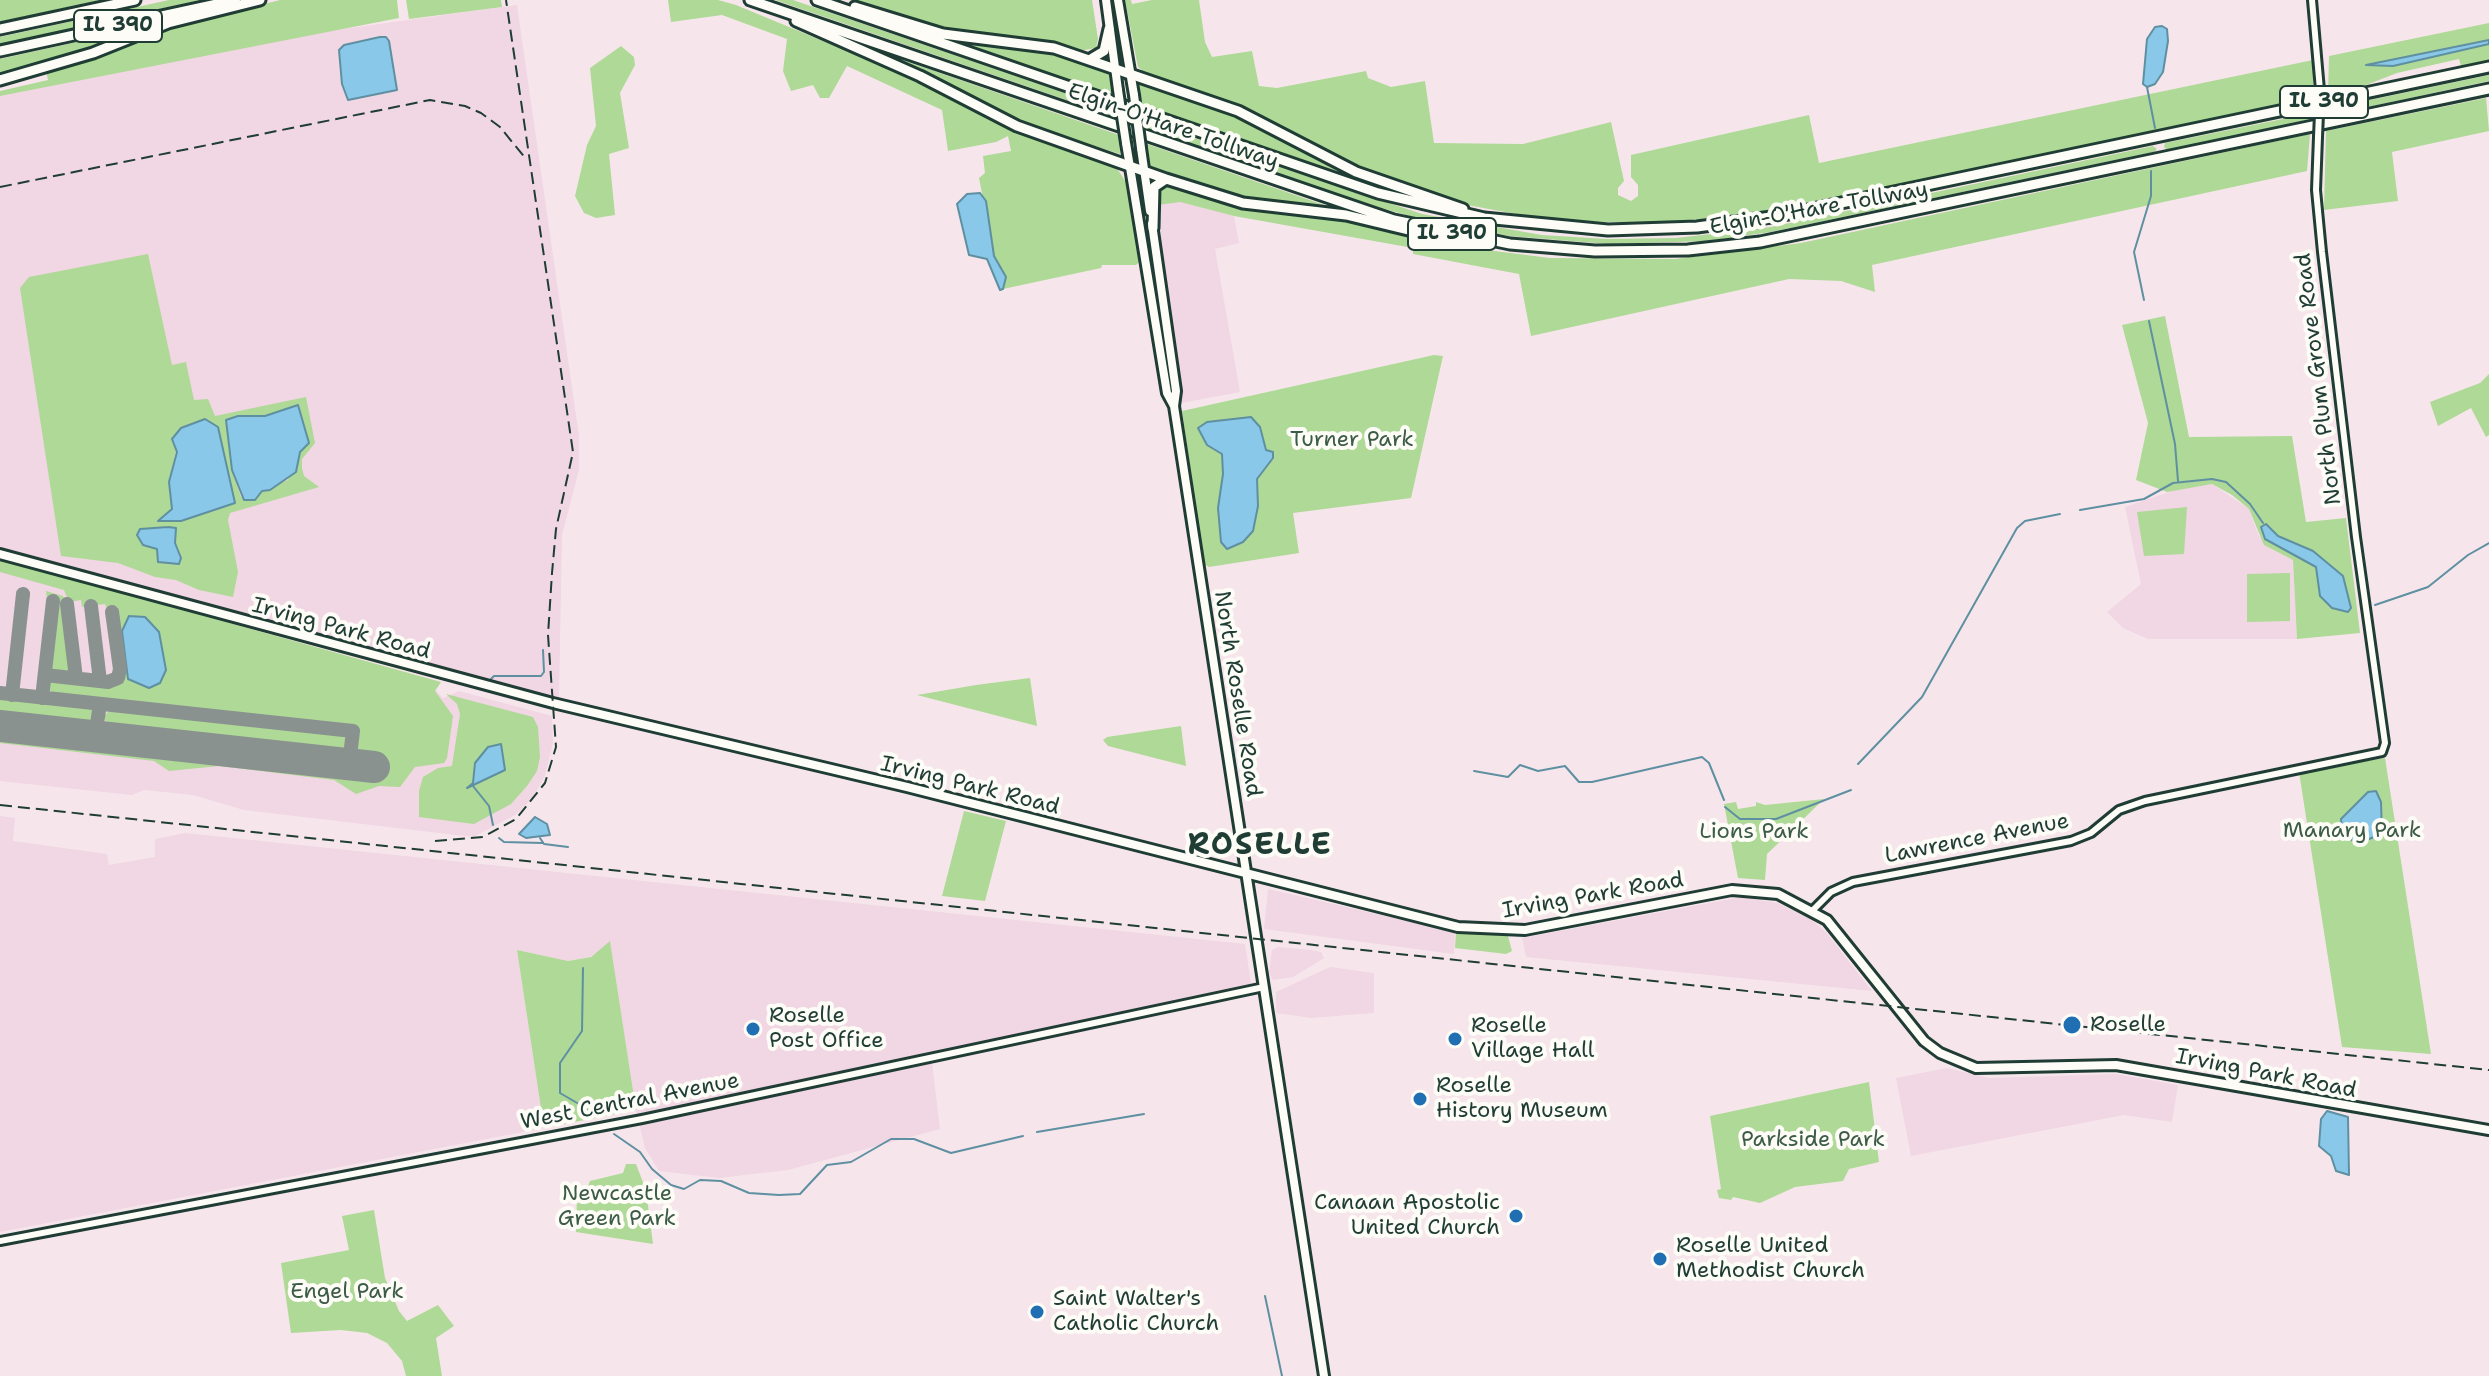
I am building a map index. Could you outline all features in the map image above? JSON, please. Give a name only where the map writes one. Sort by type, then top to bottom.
[{"type":"highway","name":"IL 390","points":[[0,29],[135,0]]},
{"type":"highway","name":"IL 390","points":[[0,51],[236,0]]},
{"type":"highway","points":[[0,80],[82,57],[168,23],[260,0]]},
{"type":"highway","name":"Elgin-O'Hare Tollway","points":[[750,0],[1347,205],[1460,236],[1537,247],[1624,252],[1760,242],[2489,89]]},
{"type":"highway","name":"Elgin-O'Hare Tollway","points":[[817,0],[1378,193],[1484,218],[1608,230],[1668,229],[1753,221],[2489,67]]},
{"type":"highway","points":[[828,4],[845,4],[943,34],[1038,44],[1115,68],[1238,111],[1382,183],[1484,218]]},
{"type":"highway","points":[[768,6],[920,76],[1017,126],[1166,179],[1243,203],[1333,213],[1440,237],[1460,236]]},
{"type":"highway","points":[[1089,60],[1104,51],[1109,29]]},
{"type":"highway","points":[[1153,228],[1154,187],[1166,179]]},
{"type":"main road","name":"North Roselle Road","points":[[1106,0],[1167,393],[1174,406]]},
{"type":"main road","name":"North Roselle Road","points":[[1118,0],[1176,391],[1174,406],[1324,1376]]},
{"type":"main road","name":"Irving Park Road","points":[[0,554],[553,703],[907,787],[1415,918],[1496,931],[1525,930],[1732,890],[1778,894],[1813,910],[1841,935],[1918,1035],[1940,1053],[1976,1068],[2123,1066],[2489,1130]]},
{"type":"street","name":"North Plum Grove Road","points":[[2312,0],[2320,50],[2316,190],[2354,524],[2385,743],[2382,752]]},
{"type":"street","name":"Lawrence Avenue","points":[[1813,910],[1838,887],[1853,881],[2071,841],[2091,833],[2119,810],[2145,801],[2382,752]]},
{"type":"street","name":"West Central Avenue","points":[[0,1241],[642,1119],[1264,987]]},
{"type":"shaded area","points":[[517,5],[579,436],[579,470],[562,535],[559,699],[230,613],[177,595],[0,548],[0,96],[321,32]]},
{"type":"shaded area","points":[[1180,202],[1234,216],[1239,243],[1215,249],[1240,392],[1176,404],[1158,205]]},
{"type":"shaded area","points":[[2212,484],[2249,509],[2258,534],[2271,549],[2293,560],[2297,639],[2148,639],[2123,628],[2107,612],[2141,584],[2125,507],[2178,489]]},
{"type":"shaded area","points":[[0,566],[432,686],[443,698],[459,691],[552,716],[553,743],[545,776],[532,799],[515,815],[473,837],[244,810],[193,795],[144,790],[132,795],[0,781]]},
{"type":"shaded area","points":[[0,816],[15,818],[13,841],[107,854],[109,865],[155,857],[155,839],[185,833],[1245,944],[1251,984],[1239,990],[931,1054],[940,1129],[788,1170],[719,1178],[659,1171],[645,1148],[636,1110],[610,942],[590,957],[568,961],[517,950],[544,1128],[0,1232]]},
{"type":"shaded area","points":[[1268,889],[1455,932],[1454,954],[1264,929]]},
{"type":"shaded area","points":[[1741,897],[1778,903],[1812,920],[1826,932],[1872,991],[1526,957],[1522,938]]},
{"type":"shaded area","points":[[1278,947],[1321,952],[1324,958],[1293,977],[1273,980],[1269,973],[1272,950]]},
{"type":"shaded area","points":[[1330,967],[1374,973],[1374,1013],[1311,1018],[1276,1013],[1276,992]]},
{"type":"shaded area","points":[[1947,1068],[1989,1078],[2116,1074],[2178,1085],[2172,1122],[2124,1115],[1911,1156],[1896,1078]]},
{"type":"green space","points":[[0,0],[100,0],[0,22]]},
{"type":"green space","points":[[169,0],[200,0],[0,44],[0,37]]},
{"type":"green space","points":[[280,0],[397,0],[399,18],[0,96],[0,91],[48,80],[46,71],[162,30]]},
{"type":"green space","points":[[406,0],[501,0],[502,7],[409,19]]},
{"type":"green space","points":[[668,0],[718,0],[736,5],[900,73],[1044,142],[1116,167],[1126,182],[1141,260],[1136,265],[1102,265],[1101,268],[1003,289],[1006,277],[994,256],[979,178],[985,173],[983,156],[1011,151],[1008,136],[996,142],[948,151],[942,110],[847,66],[829,98],[820,98],[813,85],[791,91],[783,71],[787,39],[722,15],[671,22]]},
{"type":"green space","points":[[775,0],[793,0],[1115,110],[1116,117]]},
{"type":"green space","points":[[849,0],[1092,0],[1098,39],[1096,48],[1079,51],[1040,40],[948,30]]},
{"type":"green space","points":[[1125,0],[1131,0],[1132,4],[1152,0],[1199,0],[1205,42],[1212,57],[1252,51],[1259,86],[1277,88],[1366,71],[1368,78],[1391,87],[1425,81],[1434,143],[1523,144],[1611,122],[1624,181],[1618,188],[1618,195],[1631,201],[1638,196],[1638,185],[1631,177],[1631,155],[1809,115],[1819,163],[2313,60],[2313,92],[2312,98],[1785,209],[1667,223],[1554,221],[1462,204],[1352,166],[1260,117],[1143,71],[1138,67]]},
{"type":"green space","points":[[2489,23],[2489,60],[2461,66],[2459,59],[2397,73],[2361,87],[2328,95],[2329,56]]},
{"type":"green space","points":[[145,27],[78,54],[0,75],[0,59]]},
{"type":"green space","points":[[953,39],[1047,50],[1108,71],[1113,95]]},
{"type":"green space","points":[[621,46],[634,57],[635,65],[620,93],[629,148],[609,154],[615,215],[596,218],[584,213],[575,196],[587,145],[596,126],[590,68]]},
{"type":"green space","points":[[865,47],[1119,135],[1120,154],[1008,119]]},
{"type":"green space","points":[[2489,75],[2489,81],[2326,116],[2327,109]]},
{"type":"green space","points":[[1138,84],[1236,115],[1383,187],[1141,105]]},
{"type":"green space","points":[[2486,98],[2489,131],[2392,152],[2398,201],[2324,210],[2326,131]]},
{"type":"green space","points":[[2312,113],[2311,119],[2167,150],[2164,147],[2165,143]]},
{"type":"green space","points":[[1143,121],[1422,214],[1542,235],[1607,239],[1676,238],[1771,227],[2153,146],[2157,149],[1771,232],[1708,241],[1608,244],[1509,236],[1421,219],[1359,202],[1144,128]]},
{"type":"green space","points":[[2310,134],[2307,171],[1872,265],[1875,292],[1841,281],[1789,279],[1531,336],[1519,274],[1413,254],[1413,248],[1234,216],[1180,202],[1158,205],[1158,188],[1168,184],[1239,207],[1346,219],[1471,248],[1550,258],[1675,259],[1801,243]]},
{"type":"green space","points":[[1147,144],[1336,209],[1243,197],[1157,169],[1149,166]]},
{"type":"green space","points":[[148,254],[172,365],[186,362],[194,400],[208,399],[215,416],[306,397],[315,443],[302,459],[302,468],[304,476],[319,487],[230,513],[228,520],[238,572],[233,597],[155,577],[118,563],[61,556],[20,288],[29,277]],"holes":[[[298,405],[298,415],[304,424],[296,472],[290,474],[288,480],[241,497],[232,470],[238,416],[265,416]],[[201,423],[235,503],[181,521],[163,516],[172,509],[169,482],[181,428]],[[144,529],[176,529],[175,543],[180,553],[143,545]]]},
{"type":"green space","points":[[2165,316],[2189,437],[2292,436],[2306,522],[2346,518],[2360,633],[2297,639],[2293,560],[2264,545],[2249,509],[2232,495],[2212,484],[2167,492],[2136,480],[2148,423],[2122,325]]},
{"type":"green space","name":"Turner Park","points":[[1434,355],[1443,356],[1411,498],[1293,513],[1299,553],[1209,567],[1204,564],[1182,411]]},
{"type":"green space","points":[[2489,374],[2489,435],[2486,437],[2471,408],[2438,426],[2430,402],[2480,383]]},
{"type":"green space","points":[[2187,507],[2184,554],[2144,556],[2137,512]]},
{"type":"green space","points":[[0,559],[441,682],[435,691],[453,716],[447,758],[444,763],[415,767],[400,787],[379,786],[356,794],[334,780],[219,766],[169,771],[154,761],[0,743],[0,738],[374,778],[377,756],[355,753],[357,727],[53,694],[47,687],[51,681],[103,685],[120,681],[124,652],[116,609],[107,609],[105,604],[82,607],[81,600],[69,602],[64,590],[0,572]]},
{"type":"green space","points":[[2290,573],[2290,621],[2247,622],[2247,574]]},
{"type":"green space","points":[[46,591],[63,596],[73,671],[69,675],[50,669],[58,600],[47,599]]},
{"type":"green space","points":[[1030,678],[1037,726],[917,695],[976,685]]},
{"type":"green space","points":[[446,694],[533,717],[538,727],[540,757],[537,771],[511,804],[474,824],[419,817],[419,791],[423,777],[438,768],[452,766],[460,714],[457,704]]},
{"type":"green space","points":[[0,698],[91,708],[95,716],[85,724],[0,715]]},
{"type":"green space","points":[[111,709],[343,734],[348,743],[341,751],[332,751],[113,727],[107,725],[104,716]]},
{"type":"green space","points":[[1181,726],[1186,766],[1108,746],[1103,740],[1107,737]]},
{"type":"green space","name":"Manary Park","points":[[2385,758],[2431,1054],[2342,1047],[2299,772]]},
{"type":"green space","name":"Lions Park","points":[[1824,799],[1767,854],[1765,880],[1738,878],[1724,804],[1736,802],[1738,809],[1756,806],[1756,802],[1765,805]]},
{"type":"green space","points":[[964,811],[1006,821],[985,901],[942,896]]},
{"type":"green space","points":[[1456,932],[1508,936],[1512,951],[1506,954],[1455,948]]},
{"type":"green space","points":[[610,941],[636,1110],[544,1128],[517,950],[568,961],[591,957]]},
{"type":"green space","name":"Parkside Park","points":[[1869,1082],[1879,1162],[1849,1169],[1843,1181],[1795,1187],[1760,1203],[1733,1197],[1731,1200],[1719,1198],[1717,1190],[1721,1189],[1710,1116]]},
{"type":"green space","name":"Newcastle Green Park","points":[[626,1164],[636,1164],[646,1190],[653,1244],[576,1232],[577,1193],[585,1193],[590,1181],[623,1173]]},
{"type":"green space","name":"Engel Park","points":[[374,1210],[385,1278],[399,1311],[407,1321],[438,1305],[454,1326],[436,1338],[442,1376],[406,1376],[402,1361],[387,1343],[367,1333],[341,1330],[291,1333],[281,1263],[349,1250],[342,1216]]},
{"type":"water","points":[[2155,27],[2167,29],[2168,41],[2163,72],[2155,84],[2147,87],[2143,84],[2147,39]]},
{"type":"water","points":[[386,37],[389,41],[397,90],[348,100],[342,84],[339,50],[344,45]]},
{"type":"water","points":[[2489,40],[2489,44],[2393,66],[2366,65]]},
{"type":"water","points":[[980,193],[986,201],[994,256],[1006,277],[1000,290],[987,259],[969,255],[957,204],[967,194]]},
{"type":"water","points":[[298,405],[309,443],[300,452],[296,472],[270,490],[262,491],[255,500],[244,500],[232,470],[226,420],[238,416],[265,416]]},
{"type":"water","points":[[1251,417],[1260,427],[1266,450],[1273,452],[1273,458],[1257,479],[1258,506],[1253,531],[1243,542],[1227,549],[1221,542],[1218,508],[1223,474],[1222,454],[1207,445],[1198,428],[1207,422]]},
{"type":"water","points":[[205,419],[218,427],[235,503],[181,521],[158,521],[172,509],[169,482],[177,452],[172,439],[181,428]]},
{"type":"water","points":[[2266,524],[2278,536],[2313,551],[2343,576],[2351,608],[2348,612],[2332,608],[2320,596],[2316,567],[2265,539],[2261,527]]},
{"type":"water","points":[[176,528],[175,543],[181,558],[179,564],[158,562],[157,549],[143,545],[137,535],[140,529]]},
{"type":"water","points":[[129,616],[145,617],[159,632],[166,670],[160,683],[149,688],[128,679],[122,631]]},
{"type":"water","points":[[501,744],[505,770],[467,788],[473,783],[475,763],[488,747]]},
{"type":"water","points":[[2376,791],[2381,802],[2382,834],[2356,844],[2342,830],[2341,819],[2368,792]]},
{"type":"water","points":[[535,817],[547,824],[550,835],[526,838],[519,834]]},
{"type":"water","points":[[2327,1111],[2348,1117],[2349,1175],[2336,1171],[2331,1156],[2319,1146],[2321,1119]]},
{"type":"waterway","points":[[2147,87],[2155,128]]},
{"type":"waterway","points":[[2144,300],[2134,252],[2151,196],[2151,171]]},
{"type":"waterway","points":[[2149,321],[2175,444],[2178,481]]},
{"type":"waterway","points":[[2080,510],[2144,499],[2173,483],[2212,479],[2226,482],[2250,504],[2263,523]]},
{"type":"waterway","points":[[1858,764],[1922,697],[2017,528],[2025,521],[2060,514]]},
{"type":"waterway","points":[[2375,605],[2428,587],[2468,555],[2489,543]]},
{"type":"waterway","points":[[491,679],[494,676],[541,676],[544,672],[543,650]]},
{"type":"waterway","points":[[1474,771],[1508,777],[1520,765],[1538,771],[1565,766],[1579,782],[1592,782],[1702,757],[1709,763],[1724,800]]},
{"type":"waterway","points":[[473,786],[489,806],[493,825]]},
{"type":"waterway","points":[[1725,807],[1740,819],[1776,819],[1851,790]]},
{"type":"waterway","points":[[499,838],[504,842],[543,843]]},
{"type":"waterway","points":[[540,838],[544,844],[568,847]]},
{"type":"waterway","points":[[583,968],[582,1031],[560,1063],[560,1093],[584,1107],[592,1116]]},
{"type":"waterway","points":[[1037,1132],[1144,1114]]},
{"type":"waterway","points":[[614,1134],[640,1152],[652,1169],[671,1185],[684,1189],[700,1180],[721,1181],[749,1193],[779,1195],[800,1194],[827,1165],[851,1162],[891,1139],[914,1139],[951,1153],[1023,1136]]},
{"type":"waterway","points":[[1265,1296],[1282,1376]]},
{"type":"taxiway","points":[[12,695],[23,594]]},
{"type":"taxiway","points":[[42,698],[53,601]]},
{"type":"taxiway","points":[[67,604],[76,678]]},
{"type":"taxiway","points":[[91,606],[100,681]]},
{"type":"taxiway","points":[[45,675],[108,682],[118,678],[120,669],[112,612]]},
{"type":"taxiway","points":[[0,693],[353,731],[349,764]]},
{"type":"taxiway","points":[[95,737],[100,704]]},
{"type":"runway","points":[[0,726],[374,767]]},
{"type":"railway","points":[[435,841],[483,837],[516,819],[545,783],[556,747],[548,635],[556,529],[573,452],[506,0]]},
{"type":"railway","points":[[0,187],[430,100],[465,106],[481,113],[500,127],[526,159]]},
{"type":"railway","points":[[0,805],[2489,1070]]},
{"type":"place","name":"Roselle","points":[[2072,1025]]},
{"type":"place","name":"Roselle Post Office","points":[[753,1029]]},
{"type":"place","name":"Roselle Village Hall","points":[[1455,1039]]},
{"type":"place","name":"Roselle History Museum","points":[[1420,1099]]},
{"type":"place","name":"Canaan Apostolic United Church","points":[[1516,1216]]},
{"type":"place","name":"Roselle United Methodist Church","points":[[1660,1259]]},
{"type":"place","name":"Saint Walter's Catholic Church","points":[[1037,1312]]},
{"type":"district","name":"ROSELLE","points":[[1260,846]]}]
